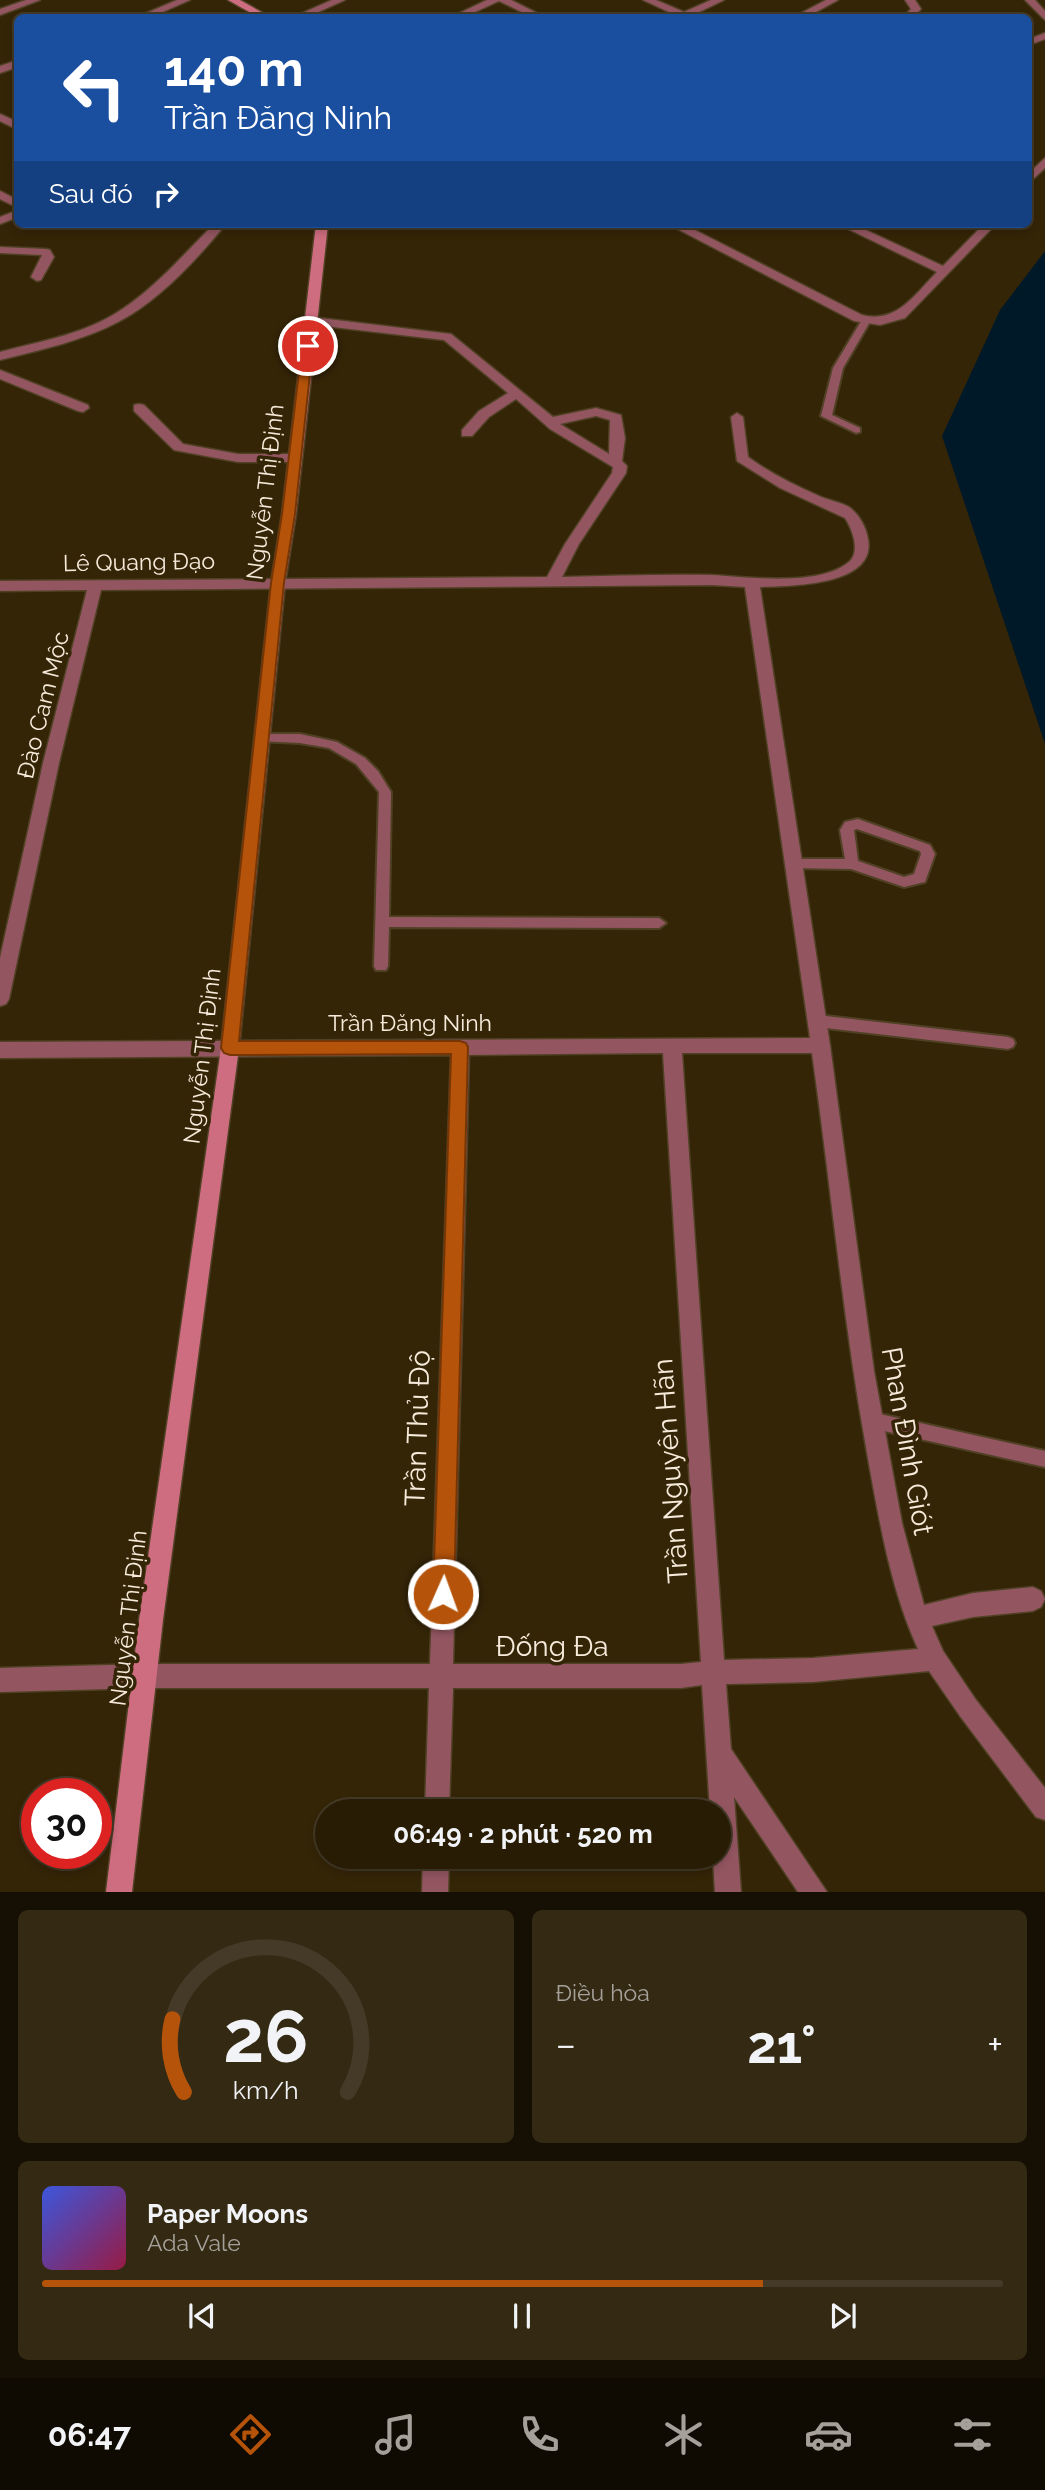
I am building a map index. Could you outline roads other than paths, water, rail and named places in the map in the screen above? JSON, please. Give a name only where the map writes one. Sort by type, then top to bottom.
[{"type":"street","points":[[0,12],[35,0]]},
{"type":"street","points":[[149,14],[185,0]]},
{"type":"street","points":[[233,0],[260,14]]},
{"type":"street","points":[[305,14],[341,0]]},
{"type":"street","points":[[462,14],[495,0]]},
{"type":"street","points":[[503,0],[534,14]]},
{"type":"street","points":[[648,0],[683,14]]},
{"type":"street","points":[[692,14],[719,0]]},
{"type":"street","points":[[804,14],[834,0]]},
{"type":"street","points":[[909,0],[916,9],[910,14]]},
{"type":"street","points":[[1030,0],[1045,17]]},
{"type":"street","points":[[1032,177],[1045,162]]},
{"type":"street","points":[[0,356],[95,327],[118,317],[160,284],[216,228]]},
{"type":"street","name":"Nguyễn Thị Định","points":[[119,1892],[145,1676],[230,1048],[278,583],[322,228]]},
{"type":"street","points":[[682,228],[866,320],[889,321],[901,315],[986,228]]},
{"type":"street","points":[[853,228],[945,271]]},
{"type":"street","points":[[0,250],[46,252],[48,257],[37,277]]},
{"type":"street","points":[[311,321],[447,337],[575,441],[620,466],[619,473],[572,544],[552,581]]},
{"type":"street","points":[[0,374],[83,408]]},
{"type":"street","points":[[467,433],[494,406],[515,394]]},
{"type":"street","points":[[139,408],[178,447],[238,458],[295,458]]},
{"type":"street","points":[[550,422],[596,412],[616,418],[618,438],[615,461]]},
{"type":"street","name":"Lê Quang Đạo","points":[[0,586],[712,580],[751,583],[817,580],[835,575],[852,565],[861,556],[863,543],[852,516],[842,509],[811,498],[742,458],[737,417]]},
{"type":"street","name":"Phan Đình Giót","points":[[751,583],[821,1045],[871,1420],[891,1523],[916,1618],[935,1659],[968,1708],[1045,1808]]},
{"type":"street","name":"Đào Cam Mộc","points":[[0,999],[51,763],[95,586]]},
{"type":"street","name":"Trần Đăng Ninh","points":[[0,1049],[821,1045]]},
{"type":"street","name":"Trần Nguyên Hãn","points":[[672,1046],[728,1892]]},
{"type":"street","name":"Trần Thủ Độ","points":[[437,1799],[460,1047]]},
{"type":"street","points":[[916,1618],[973,1605],[1033,1599]]},
{"type":"street","name":"Đống Đa","points":[[0,1680],[145,1676],[681,1676],[713,1672],[813,1671],[935,1659]]},
{"type":"street","points":[[719,1752],[814,1892]]},
{"type":"street","points":[[435,1892],[436,1869]]},
{"type":"lane","points":[[856,430],[826,416],[838,368],[866,320]]},
{"type":"lane","points":[[261,738],[306,738],[331,742],[356,755],[374,774],[385,792],[381,966]]},
{"type":"lane","points":[[793,864],[852,864],[904,882],[920,878],[928,854],[925,848],[918,844],[858,824],[850,825],[848,830],[852,864]]},
{"type":"lane","points":[[382,922],[659,923]]},
{"type":"lane","points":[[817,1021],[1008,1043]]},
{"type":"lane","points":[[871,1420],[1045,1459]]},
{"type":"water","points":[[1045,251],[1045,744],[942,436],[1000,310]]}]
